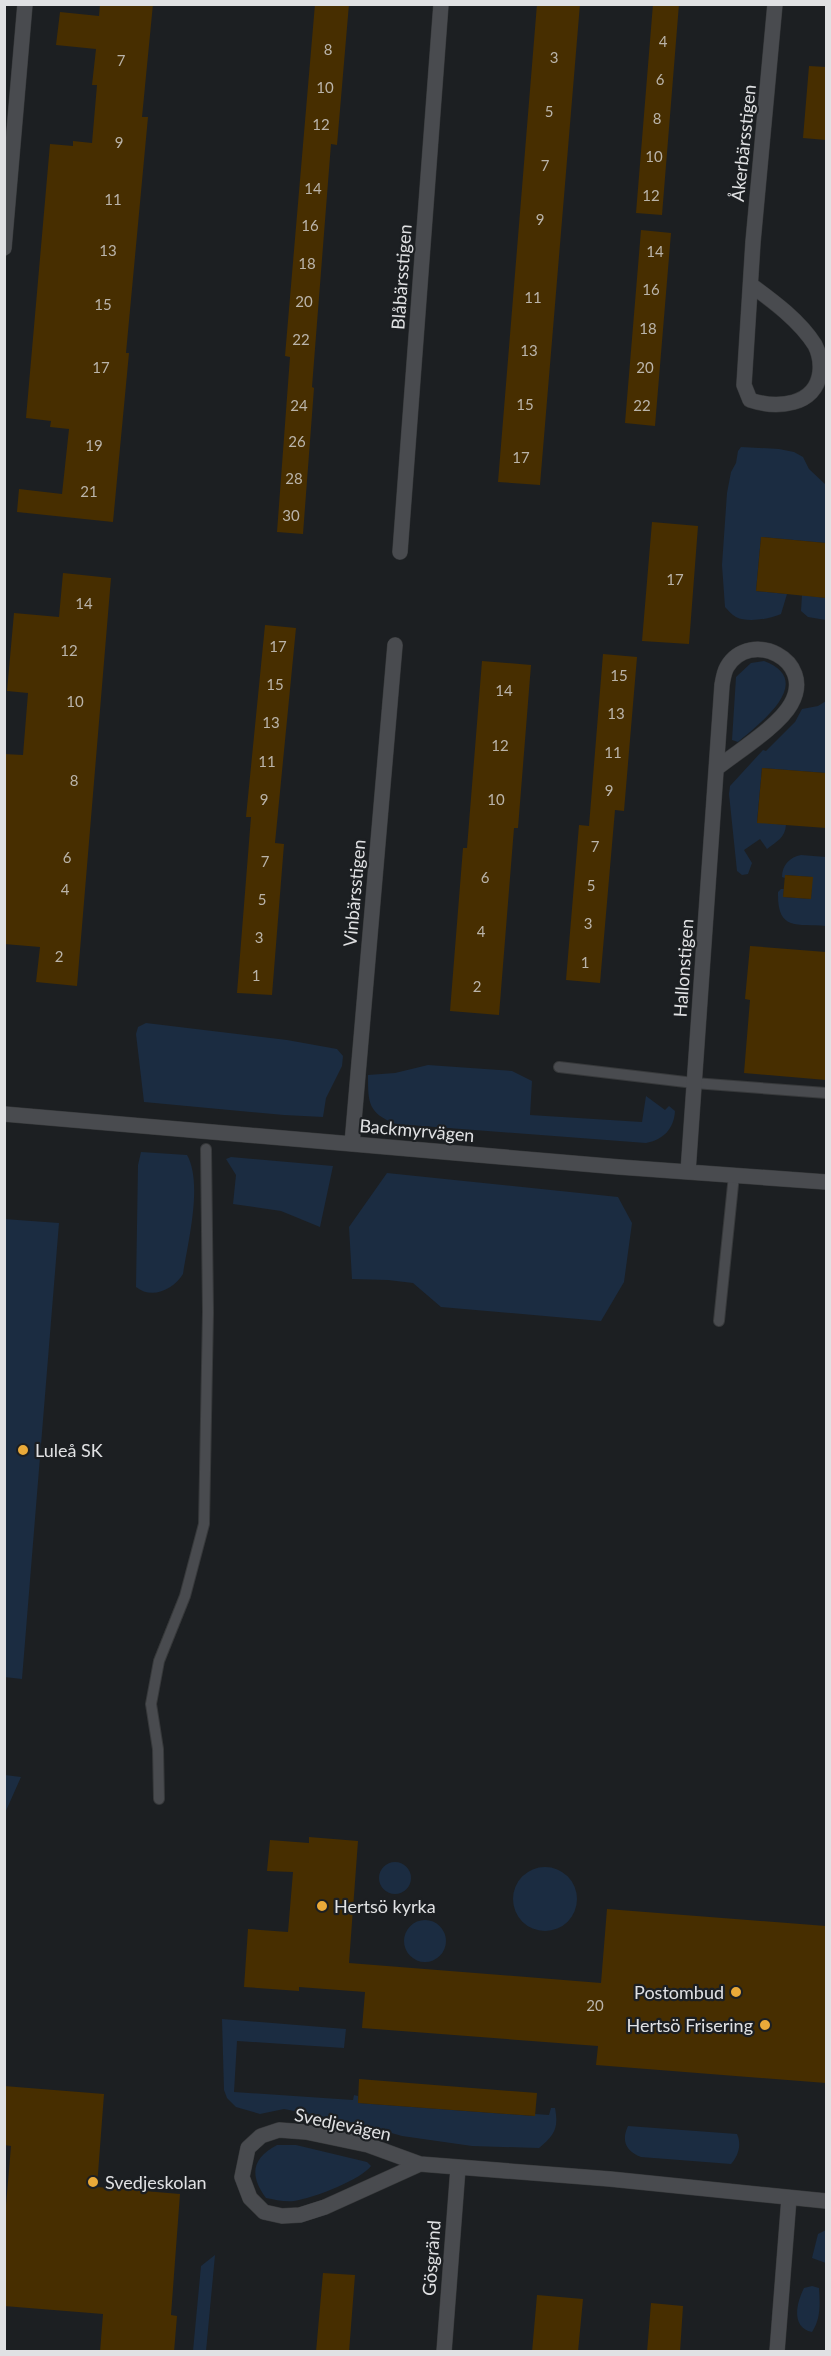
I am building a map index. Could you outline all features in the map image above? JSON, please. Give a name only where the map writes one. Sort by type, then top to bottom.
[{"type":"street","points":[[4,248],[25,4]]},
{"type":"street","name":"Blåbärsstigen","points":[[400,552],[441,4]]},
{"type":"street","name":"Åkerbärsstigen","points":[[751,285],[771,299],[816,346],[821,364],[819,381],[814,390],[797,403],[763,404],[750,400],[744,385],[753,242],[775,4]]},
{"type":"street","name":"Vinbärsstigen","points":[[352,1144],[395,645]]},
{"type":"street","name":"Hallonstigen","points":[[688,1172],[722,685],[726,668],[736,656],[751,650],[768,651],[783,657],[793,668],[797,684],[792,703],[779,719],[717,768]]},
{"type":"street","name":"Backmyrvägen","points":[[4,1114],[826,1182]]},
{"type":"street","name":"Svedjevägen","points":[[420,2164],[325,2207],[300,2215],[282,2216],[264,2212],[250,2198],[242,2177],[243,2162],[248,2148],[261,2136],[279,2130],[306,2132],[368,2145],[420,2164],[610,2179],[826,2200]]},
{"type":"street","name":"Gösgränd","points":[[444,2352],[458,2168]]},
{"type":"street","points":[[777,2352],[789,2198]]},
{"type":"lane","points":[[560,1067],[694,1083],[826,1093]]},
{"type":"lane","points":[[159,1799],[158,1749],[151,1704],[159,1661],[184,1596],[204,1524],[208,1312],[206,1149]]},
{"type":"lane","points":[[719,1321],[734,1175]]},
{"type":"shaded area","points":[[741,447],[794,452],[803,457],[809,469],[826,485],[826,543],[761,537],[756,591],[787,594],[781,614],[758,620],[741,619],[725,607],[722,565],[727,493],[731,472]]},
{"type":"shaded area","points":[[802,595],[826,598],[826,620],[808,617],[801,611]]},
{"type":"shaded area","points":[[764,661],[779,669],[785,680],[785,691],[779,702],[758,725],[738,742],[732,740],[736,677],[751,663]]},
{"type":"shaded area","points":[[826,701],[826,773],[762,768],[757,822],[786,825],[780,839],[767,849],[760,839],[744,850],[752,863],[748,874],[742,875],[737,871],[730,786],[763,750],[766,751],[795,722],[802,709],[818,706]]},
{"type":"shaded area","points":[[801,855],[826,857],[826,926],[790,923],[781,913],[778,892],[781,889],[784,889],[783,897],[811,899],[812,877],[785,875],[785,878],[782,877],[787,862]]},
{"type":"shaded area","points":[[146,1023],[287,1040],[337,1049],[343,1056],[342,1066],[326,1098],[323,1117],[144,1102],[136,1034],[138,1027]]},
{"type":"shaded area","points":[[428,1065],[512,1071],[532,1081],[530,1115],[642,1122],[646,1096],[665,1110],[669,1106],[675,1111],[674,1117],[666,1133],[646,1143],[396,1124],[375,1111],[369,1100],[368,1075],[395,1073]]},
{"type":"shaded area","points":[[141,1152],[187,1155],[194,1181],[191,1230],[183,1274],[174,1284],[156,1293],[142,1291],[136,1287],[138,1165]]},
{"type":"shaded area","points":[[231,1157],[333,1166],[320,1227],[281,1211],[233,1204],[236,1175],[226,1159]]},
{"type":"shaded area","points":[[387,1173],[618,1197],[632,1223],[624,1282],[601,1321],[441,1307],[413,1283],[352,1279],[349,1227]]},
{"type":"shaded area","name":"Luleå SK","points":[[4,1219],[59,1223],[22,1679],[4,1677]]},
{"type":"shaded area","points":[[4,1775],[21,1777],[5,1813]]},
{"type":"shaded area","points":[[395,1862],[406,1867],[411,1878],[406,1889],[395,1894],[384,1889],[379,1878],[384,1867]]},
{"type":"shaded area","points":[[545,1867],[563,1873],[571,1881],[577,1899],[571,1917],[563,1925],[545,1931],[527,1925],[519,1917],[513,1899],[519,1881],[527,1873]]},
{"type":"shaded area","points":[[425,1920],[440,1926],[446,1941],[440,1956],[425,1962],[410,1956],[404,1941],[410,1926]]},
{"type":"shaded area","points":[[222,2019],[346,2029],[344,2048],[237,2041],[234,2092],[353,2100],[354,2095],[358,2096],[358,2103],[534,2116],[535,2114],[549,2115],[551,2108],[555,2108],[556,2126],[552,2135],[539,2148],[472,2146],[402,2136],[360,2124],[284,2109],[260,2114],[236,2107],[227,2098],[224,2090]]},
{"type":"shaded area","points":[[628,2126],[737,2134],[738,2150],[731,2164],[641,2157],[628,2149],[626,2145],[625,2136]]},
{"type":"shaded area","points":[[277,2145],[296,2145],[367,2162],[371,2166],[348,2182],[307,2198],[282,2201],[266,2198],[257,2182],[256,2168],[262,2156]]},
{"type":"shaded area","points":[[826,2230],[826,2263],[812,2258],[818,2234]]},
{"type":"shaded area","points":[[215,2255],[206,2351],[193,2351],[201,2266]]},
{"type":"shaded area","points":[[812,2286],[819,2288],[820,2305],[812,2332],[800,2325],[797,2313],[804,2288]]},
{"type":"building","points":[[100,4],[153,4],[142,117],[148,117],[113,522],[17,512],[19,489],[62,494],[69,429],[50,427],[51,421],[26,418],[50,144],[73,146],[73,141],[92,143],[97,85],[92,85],[96,49],[56,45],[60,12],[99,16]]},
{"type":"building","points":[[315,4],[349,4],[337,145],[331,144],[303,534],[277,532],[290,357],[285,356]]},
{"type":"building","points":[[537,4],[580,4],[540,485],[498,482]]},
{"type":"building","points":[[653,4],[679,4],[662,215],[636,213]]},
{"type":"building","points":[[809,66],[826,67],[826,140],[803,138]]},
{"type":"building","points":[[641,230],[671,233],[655,426],[625,423]]},
{"type":"building","points":[[652,522],[698,526],[689,644],[642,641]]},
{"type":"building","points":[[761,537],[826,543],[826,598],[756,591]]},
{"type":"building","points":[[63,573],[111,578],[77,986],[36,982],[40,947],[4,944],[4,754],[23,755],[28,693],[7,691],[14,613],[59,617]]},
{"type":"building","points":[[265,625],[296,628],[275,843],[284,844],[272,995],[237,993],[251,817],[246,817]]},
{"type":"building","points":[[603,654],[637,657],[624,811],[615,810],[600,983],[566,980],[579,825],[589,826]]},
{"type":"building","points":[[482,661],[531,665],[518,828],[514,828],[499,1015],[450,1011],[463,848],[467,848]]},
{"type":"building","points":[[762,768],[826,773],[826,828],[757,823]]},
{"type":"building","points":[[785,875],[813,877],[811,899],[783,897]]},
{"type":"building","points":[[750,946],[826,952],[826,1080],[744,1073],[750,1000],[745,999]]},
{"type":"building","points":[[309,1837],[358,1841],[349,1963],[601,1983],[607,1909],[826,1926],[826,2083],[596,2065],[598,2046],[362,2028],[365,1992],[299,1987],[299,1991],[244,1987],[248,1929],[288,1932],[293,1872],[267,1871],[270,1840],[309,1843]]},
{"type":"building","points":[[359,2079],[537,2093],[535,2116],[358,2103]]},
{"type":"building","points":[[4,2086],[104,2094],[97,2187],[180,2194],[171,2315],[177,2316],[174,2352],[100,2352],[103,2314],[4,2306],[4,2229],[11,2146],[4,2145]]},
{"type":"building","points":[[323,2273],[355,2275],[349,2352],[316,2352]]},
{"type":"building","points":[[537,2295],[583,2299],[578,2352],[532,2352]]},
{"type":"building","points":[[651,2303],[683,2306],[680,2352],[647,2352]]},
{"type":"place","name":"Luleå SK","points":[[23,1450]]},
{"type":"place","name":"Hertsö kyrka","points":[[322,1906]]},
{"type":"place","name":"Postombud","points":[[736,1992]]},
{"type":"place","name":"Hertsö Frisering","points":[[765,2025]]},
{"type":"place","name":"Svedjeskolan","points":[[93,2182]]}]
